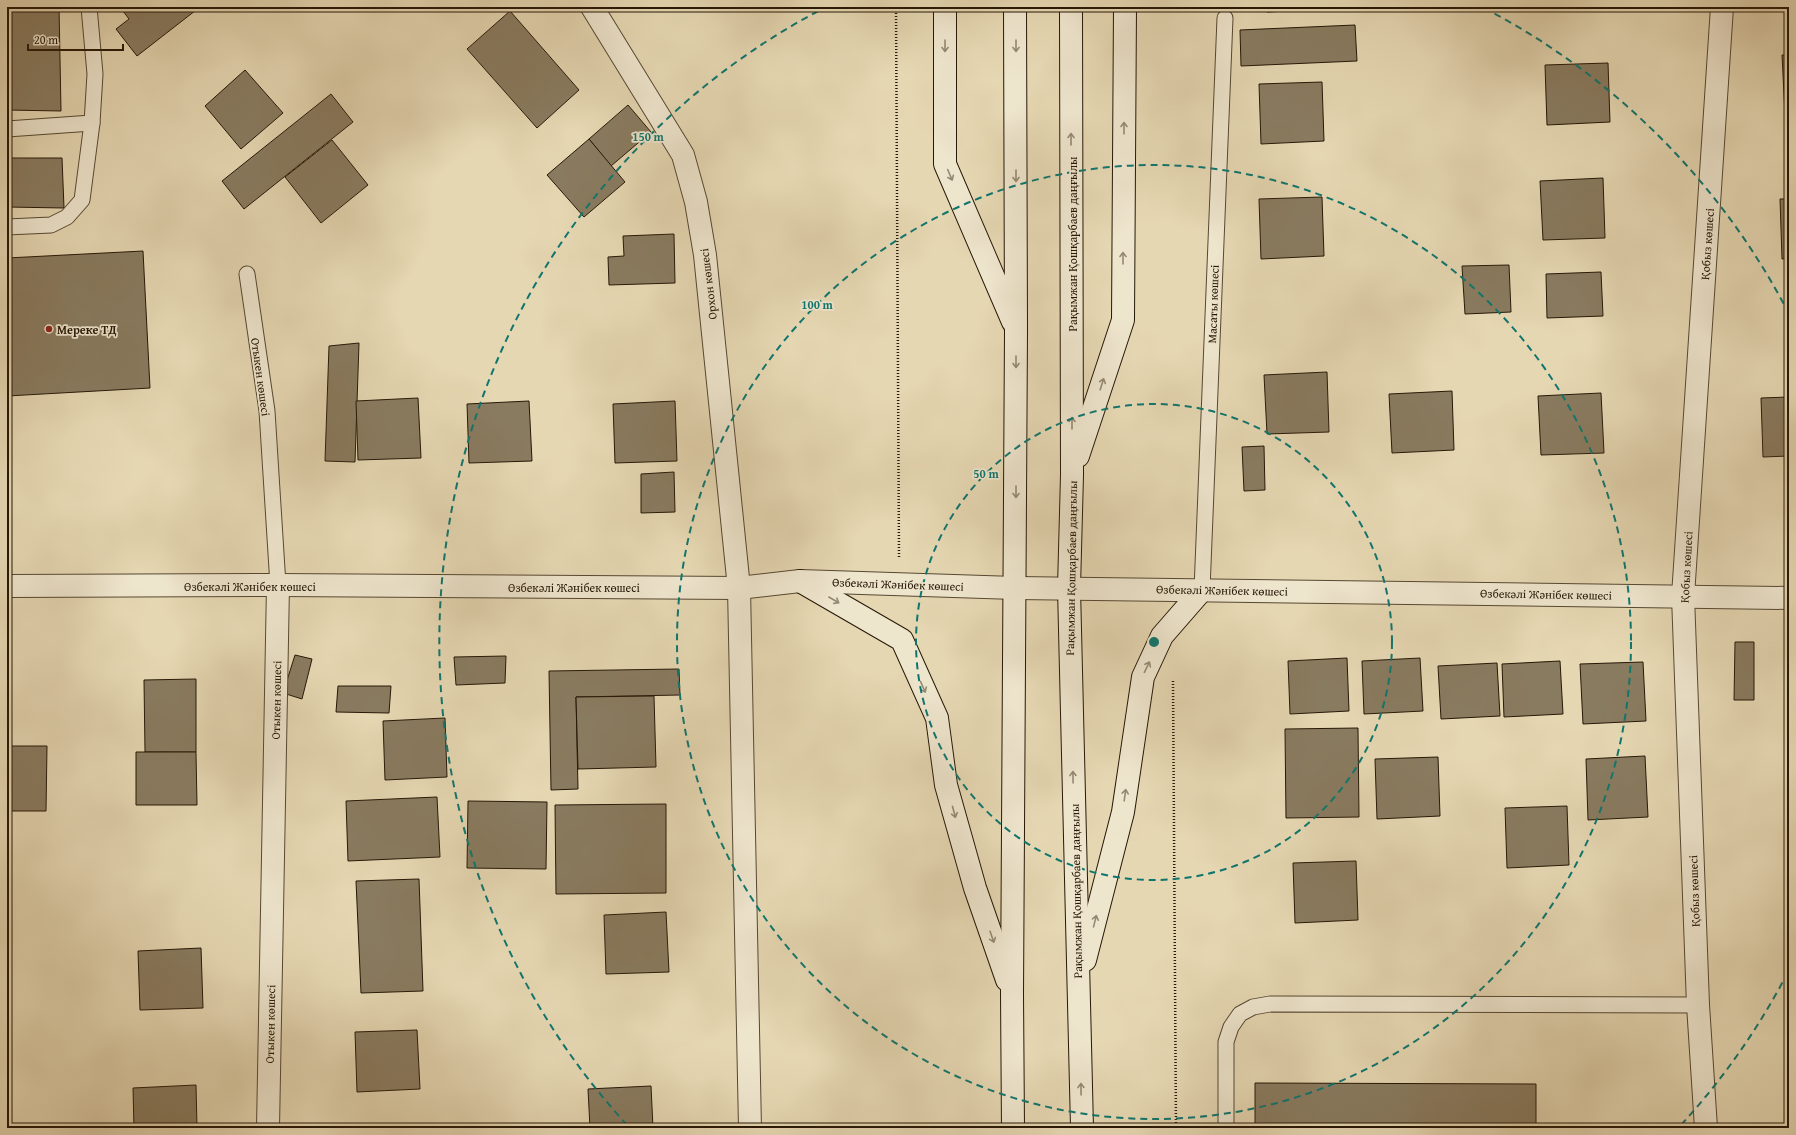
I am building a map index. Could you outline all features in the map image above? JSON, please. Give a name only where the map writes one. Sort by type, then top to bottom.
[{"type":"street","name":"Орхон көшесі","points":[[592,7],[683,155],[696,202],[706,255],[739,588],[750,1128]]},
{"type":"street","points":[[945,7],[945,164],[1016,331]]},
{"type":"street","points":[[1013,1128],[1012,994],[1016,331],[1015,7]]},
{"type":"street","name":"Рақымжан Қошқарбаев даңғылы","points":[[1071,7],[1072,475],[1069,588],[1082,1128]]},
{"type":"street","points":[[1072,475],[1123,320],[1125,7]]},
{"type":"street","name":"Қобыз көшесі","points":[[1706,1128],[1698,1004],[1683,596],[1722,7]]},
{"type":"street","name":"Өзбекәлі Жәнібек көшесі","points":[[7,586],[278,585],[739,588],[800,581],[1015,588],[1789,598]]},
{"type":"street","points":[[800,581],[902,640],[937,718],[946,785],[975,888],[1012,994]]},
{"type":"street","name":"Отыкен көшесі","points":[[268,1128],[278,585]]},
{"type":"street","points":[[1078,986],[1123,812],[1143,677],[1162,636],[1202,590]]},
{"type":"lane","points":[[7,227],[51,226],[67,217],[82,200],[92,123],[95,74],[89,7]]},
{"type":"lane","name":"Масаты көшесі","points":[[1202,590],[1225,18]]},
{"type":"lane","points":[[7,129],[92,123]]},
{"type":"lane","name":"Отыкен көшесі","points":[[246,274],[267,411],[278,585]]},
{"type":"lane","points":[[1226,1128],[1226,1042],[1231,1027],[1240,1014],[1252,1006],[1270,1004],[1698,1004]]},
{"type":"path","points":[[896,7],[899,584]]},
{"type":"path","points":[[1150,661],[1173,668],[1176,1128]]},
{"type":"building","points":[[7,7],[59,7],[61,111],[7,110]]},
{"type":"building","points":[[120,7],[200,7],[137,56],[116,29],[129,19]]},
{"type":"building","points":[[1267,7],[1330,7],[1330,9],[1267,12]]},
{"type":"building","points":[[510,11],[579,90],[537,128],[467,49]]},
{"type":"building","points":[[1355,25],[1357,61],[1241,66],[1240,30]]},
{"type":"building","points":[[1782,55],[1789,55],[1789,114],[1785,114]]},
{"type":"building","points":[[1608,63],[1610,122],[1547,125],[1545,65]]},
{"type":"building","points":[[245,70],[283,113],[241,149],[205,106]]},
{"type":"building","points":[[1322,82],[1324,141],[1261,144],[1259,84]]},
{"type":"building","points":[[331,94],[353,122],[244,209],[222,181]]},
{"type":"building","points":[[628,105],[651,132],[611,166],[589,139]]},
{"type":"building","points":[[589,139],[625,182],[584,217],[547,175]]},
{"type":"building","points":[[332,140],[368,185],[321,223],[285,177]]},
{"type":"building","points":[[7,158],[62,158],[64,208],[7,207]]},
{"type":"building","points":[[1603,178],[1605,238],[1543,240],[1540,181]]},
{"type":"building","points":[[1322,197],[1324,256],[1261,259],[1259,199]]},
{"type":"building","points":[[1780,199],[1789,199],[1789,258],[1782,259]]},
{"type":"building","points":[[674,234],[675,283],[609,285],[608,257],[624,256],[623,236]]},
{"type":"building","points":[[143,251],[150,388],[7,396],[7,258]]},
{"type":"building","points":[[1509,265],[1511,312],[1465,314],[1462,266]]},
{"type":"building","points":[[1601,272],[1603,316],[1547,318],[1546,274]]},
{"type":"building","points":[[359,343],[355,462],[325,461],[329,346]]},
{"type":"building","points":[[1327,372],[1329,432],[1267,434],[1264,375]]},
{"type":"building","points":[[1452,391],[1454,450],[1392,453],[1389,394]]},
{"type":"building","points":[[1601,393],[1604,453],[1541,455],[1538,396]]},
{"type":"building","points":[[1789,397],[1789,456],[1763,457],[1761,398]]},
{"type":"building","points":[[418,398],[421,458],[358,460],[356,401]]},
{"type":"building","points":[[529,401],[532,461],[469,463],[467,404]]},
{"type":"building","points":[[675,401],[677,461],[615,463],[613,404]]},
{"type":"building","points":[[1264,446],[1265,490],[1244,491],[1242,447]]},
{"type":"building","points":[[674,472],[675,512],[641,513],[641,474]]},
{"type":"building","points":[[1735,642],[1754,642],[1754,700],[1734,700]]},
{"type":"building","points":[[295,655],[312,659],[302,699],[283,693]]},
{"type":"building","points":[[506,656],[505,683],[456,685],[454,657]]},
{"type":"building","points":[[1347,658],[1349,711],[1290,714],[1288,661]]},
{"type":"building","points":[[1420,658],[1423,711],[1364,714],[1362,661]]},
{"type":"building","points":[[1560,661],[1563,714],[1504,717],[1502,664]]},
{"type":"building","points":[[1643,662],[1646,721],[1583,724],[1580,664]]},
{"type":"building","points":[[1497,663],[1500,716],[1441,719],[1438,666]]},
{"type":"building","points":[[679,669],[680,695],[576,697],[578,789],[551,790],[549,671]]},
{"type":"building","points":[[196,679],[196,752],[145,752],[144,680]]},
{"type":"building","points":[[338,686],[391,686],[389,713],[336,712]]},
{"type":"building","points":[[654,696],[656,767],[578,769],[576,697]]},
{"type":"building","points":[[445,718],[447,777],[385,780],[383,721]]},
{"type":"building","points":[[1358,728],[1359,817],[1286,818],[1285,729]]},
{"type":"building","points":[[7,746],[47,746],[46,811],[7,811]]},
{"type":"building","points":[[136,752],[196,752],[197,805],[136,805]]},
{"type":"building","points":[[1645,756],[1648,817],[1588,820],[1586,759]]},
{"type":"building","points":[[1438,757],[1440,816],[1377,819],[1375,759]]},
{"type":"building","points":[[437,797],[440,857],[348,861],[346,801]]},
{"type":"building","points":[[468,801],[547,802],[546,869],[467,868]]},
{"type":"building","points":[[666,804],[666,893],[556,894],[555,805]]},
{"type":"building","points":[[1567,806],[1569,865],[1507,868],[1505,808]]},
{"type":"building","points":[[1356,861],[1358,920],[1295,923],[1293,863]]},
{"type":"building","points":[[419,879],[423,991],[361,993],[356,881]]},
{"type":"building","points":[[666,912],[669,972],[606,974],[604,915]]},
{"type":"building","points":[[201,948],[203,1008],[140,1010],[138,951]]},
{"type":"building","points":[[417,1030],[420,1089],[357,1092],[355,1032]]},
{"type":"building","points":[[1255,1083],[1536,1084],[1536,1128],[1255,1128]]},
{"type":"building","points":[[196,1085],[197,1128],[134,1128],[133,1088]]},
{"type":"building","points":[[651,1086],[653,1128],[590,1128],[588,1089]]},
{"type":"place","name":"Мереке ТД","points":[[49,329]]}]
